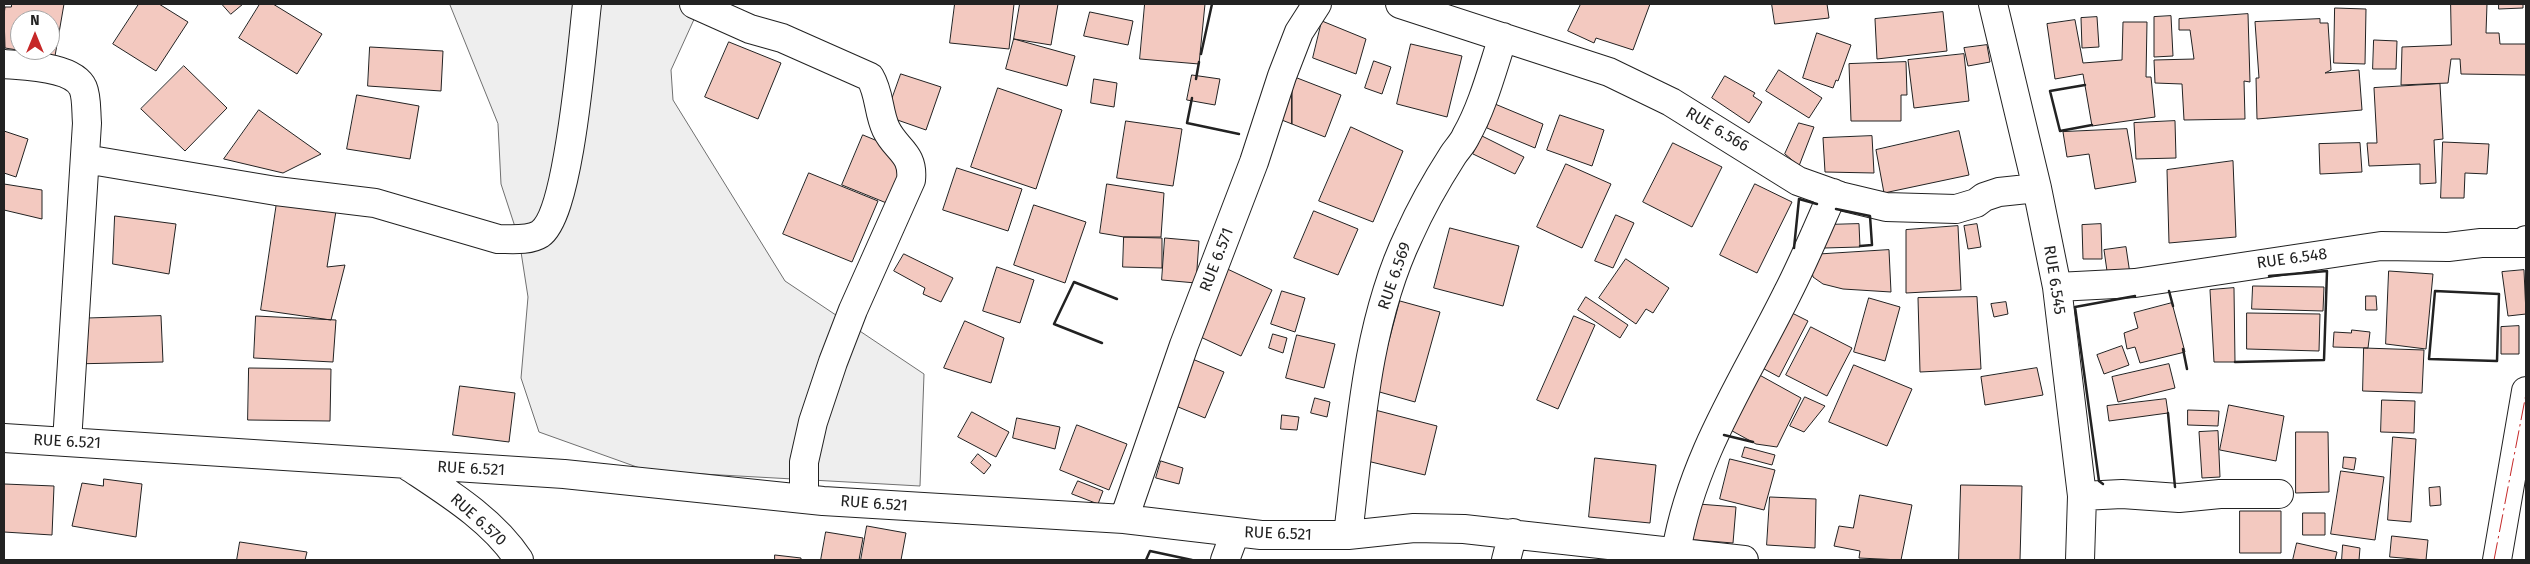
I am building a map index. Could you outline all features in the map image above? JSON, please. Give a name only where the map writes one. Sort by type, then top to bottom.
[{"type":"street","points":[[85,159],[276,191],[375,203],[498,239],[519,239],[540,234],[552,220],[570,152],[586,4]]},
{"type":"street","points":[[694,4],[750,29],[782,38],[870,77],[877,88],[887,130],[906,154],[912,168],[911,180],[853,310],[827,379],[813,422],[804,462],[804,499]]},
{"type":"street","name":"RUE 6.571","points":[[1124,519],[1184,345],[1254,162],[1282,76],[1299,32],[1317,4]]},
{"type":"street","name":"RUE 6.566","points":[[1400,4],[1609,72],[1671,102],[1798,181],[1833,193],[1886,207],[1956,209],[1976,204],[1984,197],[1999,192],[2037,188]]},
{"type":"street","name":"RUE 6.545","points":[[1993,4],[2037,188],[2056,287],[2082,496],[2080,560]]},
{"type":"street","name":"RUE 6.569","points":[[1348,535],[1374,347],[1390,284],[1408,235],[1453,156],[1466,137],[1478,112],[1503,37]]},
{"type":"street","points":[[4,64],[62,72],[76,78],[83,88],[87,122],[68,442]]},
{"type":"street","points":[[1676,552],[1682,516],[1700,466],[1727,407],[1787,294],[1833,193]]},
{"type":"street","name":"RUE 6.548","points":[[2056,287],[2135,283],[2381,246],[2448,247],[2481,243],[2526,242]]},
{"type":"street","points":[[2497,560],[2526,391]]},
{"type":"street","name":"RUE 6.521","points":[[4,438],[408,466],[564,474],[804,499],[1124,519],[1235,533],[1298,536],[1348,535],[1414,528],[1513,533],[1602,546],[1744,560]]},
{"type":"street","name":"RUE 6.570","points":[[408,466],[476,515],[499,535],[519,560]]},
{"type":"street","points":[[2082,496],[2122,494],[2178,498],[2220,494],[2279,494]]},
{"type":"street","points":[[1225,560],[1235,533]]},
{"type":"street","points":[[1506,560],[1513,533]]},
{"type":"shaded area","points":[[450,4],[701,4],[671,70],[673,100],[785,281],[924,374],[920,486],[648,471],[539,432],[521,378],[528,297],[519,239],[501,184],[498,124]]},
{"type":"building","points":[[12,4],[64,4],[60,27],[60,10],[10,10],[10,49],[5,48],[5,7],[11,7]]},
{"type":"building","points":[[139,4],[159,4],[188,22],[156,71],[113,44]]},
{"type":"building","points":[[222,4],[243,4],[231,14]]},
{"type":"building","points":[[260,4],[273,4],[322,34],[297,74],[239,38]]},
{"type":"building","points":[[955,4],[1014,4],[1009,49],[950,43]]},
{"type":"building","points":[[1020,4],[1058,4],[1051,45],[1014,39]]},
{"type":"building","points":[[1145,4],[1205,4],[1199,64],[1140,59]]},
{"type":"building","points":[[1581,4],[1650,4],[1633,50],[1596,38],[1594,43],[1568,31]]},
{"type":"building","points":[[1772,4],[1827,4],[1829,18],[1775,24]]},
{"type":"building","points":[[2451,4],[2487,4],[2486,33],[2499,33],[2500,44],[2526,44],[2526,75],[2461,74],[2460,59],[2451,59],[2448,83],[2401,85],[2402,47],[2451,45]]},
{"type":"building","points":[[2499,4],[2523,4],[2523,8],[2499,9]]},
{"type":"building","points":[[2335,8],[2366,9],[2365,64],[2334,63]]},
{"type":"building","points":[[1090,12],[1133,21],[1128,45],[1084,36]]},
{"type":"building","points":[[1943,12],[1947,51],[1877,59],[1875,19]]},
{"type":"building","points":[[2248,14],[2250,82],[2244,81],[2245,119],[2184,120],[2182,84],[2155,83],[2154,60],[2194,59],[2190,30],[2179,30],[2179,19]]},
{"type":"building","points":[[2171,16],[2173,56],[2154,57],[2154,17]]},
{"type":"building","points":[[2097,17],[2099,47],[2082,48],[2081,18]]},
{"type":"building","points":[[2320,19],[2320,23],[2328,23],[2331,70],[2325,73],[2359,70],[2362,110],[2257,119],[2256,78],[2259,78],[2255,22]]},
{"type":"building","points":[[2075,20],[2083,63],[2122,60],[2123,22],[2147,22],[2146,77],[2151,77],[2155,117],[2092,126],[2083,74],[2055,79],[2047,24]]},
{"type":"building","points":[[1322,21],[1366,39],[1356,74],[1313,58]]},
{"type":"building","points":[[1817,33],[1851,45],[1838,81],[1836,80],[1833,88],[1803,78]]},
{"type":"building","points":[[1014,39],[1075,56],[1067,86],[1006,69]]},
{"type":"building","points":[[2374,40],[2397,41],[2396,69],[2373,69]]},
{"type":"building","points":[[729,42],[781,63],[758,119],[705,97]]},
{"type":"building","points":[[1411,44],[1462,56],[1447,117],[1397,104]]},
{"type":"building","points":[[1987,45],[1990,62],[1968,66],[1964,48]]},
{"type":"building","points":[[370,47],[443,51],[441,91],[368,86]]},
{"type":"building","points":[[1964,54],[1969,101],[1914,108],[1908,60]]},
{"type":"building","points":[[1374,61],[1391,67],[1382,94],[1365,88]]},
{"type":"building","points":[[1906,62],[1907,95],[1901,95],[1901,121],[1851,121],[1849,64]]},
{"type":"building","points":[[184,66],[227,108],[185,151],[141,109]]},
{"type":"building","points":[[1779,70],[1822,98],[1809,118],[1766,91]]},
{"type":"building","points":[[901,74],[941,87],[926,130],[886,116]]},
{"type":"building","points":[[1192,75],[1220,79],[1215,105],[1187,100]]},
{"type":"building","points":[[1292,76],[1341,95],[1325,137],[1292,124]]},
{"type":"building","points":[[1292,76],[1292,124],[1274,117]]},
{"type":"building","points":[[1725,76],[1755,93],[1753,96],[1762,102],[1749,123],[1712,98]]},
{"type":"building","points":[[1094,79],[1117,83],[1114,107],[1091,103]]},
{"type":"building","points":[[2440,84],[2443,139],[2434,140],[2436,183],[2420,184],[2420,164],[2369,166],[2367,143],[2377,143],[2374,88]]},
{"type":"building","points":[[998,88],[1062,110],[1036,189],[971,167]]},
{"type":"building","points":[[357,95],[419,106],[410,159],[347,149]]},
{"type":"building","points":[[1495,104],[1543,124],[1535,148],[1487,128]]},
{"type":"building","points":[[259,110],[321,154],[283,173],[224,159]]},
{"type":"building","points":[[1560,115],[1604,130],[1592,166],[1547,150]]},
{"type":"building","points":[[1126,121],[1182,129],[1173,186],[1117,178]]},
{"type":"building","points":[[2175,121],[2176,158],[2136,159],[2134,123]]},
{"type":"building","points":[[1799,123],[1814,127],[1799,166],[1785,154]]},
{"type":"building","points":[[1351,127],[1403,151],[1373,222],[1319,201]]},
{"type":"building","points":[[2127,129],[2136,182],[2095,189],[2089,154],[2067,157],[2063,132]]},
{"type":"building","points":[[4,131],[28,139],[16,177],[4,173]]},
{"type":"building","points":[[1959,131],[1969,175],[1884,193],[1876,150]]},
{"type":"building","points":[[863,135],[909,154],[889,204],[842,185]]},
{"type":"building","points":[[1482,136],[1524,157],[1515,174],[1473,154]]},
{"type":"building","points":[[1872,136],[1874,173],[1825,172],[1823,138]]},
{"type":"building","points":[[2443,142],[2489,144],[2487,174],[2465,173],[2464,198],[2441,198]]},
{"type":"building","points":[[1673,143],[1722,167],[1692,227],[1643,202]]},
{"type":"building","points":[[2360,143],[2362,172],[2320,174],[2319,144]]},
{"type":"building","points":[[2233,161],[2236,237],[2169,243],[2167,170]]},
{"type":"building","points":[[1566,164],[1611,184],[1582,248],[1537,227]]},
{"type":"building","points":[[957,168],[1022,189],[1008,231],[943,210]]},
{"type":"building","points":[[809,173],[878,201],[852,262],[783,234]]},
{"type":"building","points":[[4,184],[42,190],[42,219],[4,210]]},
{"type":"building","points":[[1107,184],[1164,193],[1161,237],[1124,237],[1100,233]]},
{"type":"building","points":[[1755,184],[1792,202],[1757,273],[1720,255]]},
{"type":"building","points":[[277,202],[336,211],[327,267],[345,265],[331,320],[261,310]]},
{"type":"building","points":[[1034,205],[1086,222],[1065,283],[1014,265]]},
{"type":"building","points":[[1314,211],[1358,229],[1338,275],[1294,258]]},
{"type":"building","points":[[1616,215],[1634,223],[1613,268],[1595,261]]},
{"type":"building","points":[[115,216],[176,224],[169,274],[113,264]]},
{"type":"building","points":[[1859,224],[1860,247],[1824,248],[1823,225]]},
{"type":"building","points":[[1977,224],[1981,247],[1968,249],[1964,226]]},
{"type":"building","points":[[2101,224],[2102,259],[2083,259],[2082,225]]},
{"type":"building","points":[[1958,226],[1961,290],[1906,293],[1906,230]]},
{"type":"building","points":[[1450,228],[1519,246],[1503,306],[1434,288]]},
{"type":"building","points":[[1124,237],[1162,238],[1162,268],[1123,267]]},
{"type":"building","points":[[1165,238],[1199,241],[1196,283],[1162,280]]},
{"type":"building","points":[[2126,247],[2130,274],[2108,278],[2104,250]]},
{"type":"building","points":[[1889,250],[1891,292],[1843,289],[1823,284],[1813,277],[1809,255]]},
{"type":"building","points":[[904,254],[953,278],[941,302],[923,294],[925,288],[894,271]]},
{"type":"building","points":[[1626,259],[1669,288],[1653,313],[1646,309],[1636,324],[1599,298]]},
{"type":"building","points":[[1221,266],[1272,290],[1241,356],[1190,332]]},
{"type":"building","points":[[997,267],[1034,280],[1020,323],[983,311]]},
{"type":"building","points":[[2524,270],[2526,314],[2508,316],[2502,272]]},
{"type":"building","points":[[2389,271],[2433,274],[2426,349],[2386,344]]},
{"type":"building","points":[[2253,286],[2324,287],[2323,311],[2252,309]]},
{"type":"building","points":[[2234,288],[2235,362],[2214,362],[2210,290]]},
{"type":"building","points":[[1282,291],[1305,298],[1295,332],[1271,324]]},
{"type":"building","points":[[2366,296],[2376,296],[2377,310],[2366,310]]},
{"type":"building","points":[[1586,297],[1628,325],[1620,338],[1578,310]]},
{"type":"building","points":[[1977,297],[1981,369],[1920,372],[1918,298]]},
{"type":"building","points":[[1869,298],[1900,307],[1885,361],[1854,352]]},
{"type":"building","points":[[1400,301],[1440,312],[1415,402],[1376,391]]},
{"type":"building","points":[[2006,302],[2008,314],[1994,317],[1991,304]]},
{"type":"building","points":[[2172,303],[2185,352],[2140,363],[2135,347],[2127,349],[2124,333],[2138,328],[2134,313]]},
{"type":"building","points":[[1784,309],[1808,321],[1779,377],[1755,364]]},
{"type":"building","points":[[2247,313],[2320,314],[2319,351],[2247,349]]},
{"type":"building","points":[[161,316],[163,362],[71,364],[70,319]]},
{"type":"building","points":[[256,316],[336,320],[333,362],[254,358]]},
{"type":"building","points":[[1574,316],[1595,325],[1558,409],[1537,400]]},
{"type":"building","points":[[965,321],[1004,338],[991,383],[944,368]]},
{"type":"building","points":[[2519,326],[2519,354],[2501,354],[2501,327]]},
{"type":"building","points":[[1811,327],[1852,348],[1827,396],[1786,375]]},
{"type":"building","points":[[2352,330],[2370,332],[2368,348],[2333,347],[2334,332],[2351,333]]},
{"type":"building","points":[[1273,334],[1287,338],[1283,353],[1269,348]]},
{"type":"building","points":[[1297,335],[1335,344],[1324,388],[1286,378]]},
{"type":"building","points":[[2122,346],[2129,365],[2104,374],[2097,355]]},
{"type":"building","points":[[2364,348],[2424,350],[2422,393],[2363,391]]},
{"type":"building","points":[[1185,356],[1224,372],[1205,418],[1166,402]]},
{"type":"building","points":[[2169,364],[2175,388],[2118,402],[2112,377]]},
{"type":"building","points":[[1854,365],[1912,389],[1887,446],[1829,422]]},
{"type":"building","points":[[249,368],[331,369],[330,421],[248,420]]},
{"type":"building","points":[[2037,368],[2043,395],[1985,405],[1981,377]]},
{"type":"building","points":[[1754,372],[1801,398],[1777,447],[1756,444],[1725,427]]},
{"type":"building","points":[[460,386],[515,393],[509,442],[453,435]]},
{"type":"building","points":[[1805,397],[1825,406],[1804,432],[1790,426]]},
{"type":"building","points":[[1315,398],[1330,402],[1327,417],[1311,413]]},
{"type":"building","points":[[2166,399],[2168,413],[2109,421],[2107,406]]},
{"type":"building","points":[[2382,400],[2415,401],[2414,433],[2381,432]]},
{"type":"building","points":[[2229,405],[2284,416],[2276,461],[2220,450]]},
{"type":"building","points":[[1375,410],[1437,426],[1425,475],[1363,460]]},
{"type":"building","points":[[2188,410],[2219,411],[2218,426],[2188,425]]},
{"type":"building","points":[[972,412],[1009,432],[996,457],[958,437]]},
{"type":"building","points":[[1282,415],[1299,417],[1297,430],[1281,429]]},
{"type":"building","points":[[1017,418],[1060,427],[1055,449],[1013,438]]},
{"type":"building","points":[[1077,425],[1127,444],[1109,490],[1060,470]]},
{"type":"building","points":[[2218,431],[2220,477],[2202,478],[2199,432]]},
{"type":"building","points":[[2296,432],[2328,432],[2329,492],[2296,493]]},
{"type":"building","points":[[2393,437],[2416,439],[2411,522],[2388,520]]},
{"type":"building","points":[[1745,447],[1775,455],[1772,465],[1742,457]]},
{"type":"building","points":[[978,454],[991,465],[984,474],[971,463]]},
{"type":"building","points":[[2344,457],[2356,458],[2354,470],[2343,468]]},
{"type":"building","points":[[1595,458],[1656,465],[1650,523],[1589,517]]},
{"type":"building","points":[[1730,459],[1775,470],[1764,510],[1720,499]]},
{"type":"building","points":[[1161,461],[1183,468],[1179,484],[1156,478]]},
{"type":"building","points":[[2341,471],[2384,477],[2375,540],[2331,534]]},
{"type":"building","points":[[104,479],[142,484],[136,537],[72,526],[82,483],[103,486]]},
{"type":"building","points":[[1078,481],[1103,491],[1098,504],[1072,494]]},
{"type":"building","points":[[4,484],[54,486],[52,535],[4,532]]},
{"type":"building","points":[[1961,485],[2022,486],[2020,560],[1959,560]]},
{"type":"building","points":[[2440,487],[2441,505],[2430,506],[2429,488]]},
{"type":"building","points":[[1860,495],[1912,505],[1901,560],[1859,558],[1860,551],[1834,546],[1839,526],[1853,528]]},
{"type":"building","points":[[1770,497],[1816,499],[1815,548],[1767,545]]},
{"type":"building","points":[[1686,503],[1736,507],[1733,543],[1683,539]]},
{"type":"building","points":[[2240,511],[2281,511],[2281,553],[2240,553]]},
{"type":"building","points":[[2303,513],[2325,513],[2325,535],[2303,535]]},
{"type":"building","points":[[867,526],[906,533],[901,560],[861,560]]},
{"type":"building","points":[[826,532],[863,538],[859,560],[821,560]]},
{"type":"building","points":[[2392,536],[2428,540],[2426,560],[2390,557]]},
{"type":"building","points":[[240,542],[307,552],[305,560],[237,560]]},
{"type":"building","points":[[2297,543],[2337,552],[2335,560],[2293,560]]},
{"type":"building","points":[[2343,545],[2360,548],[2359,560],[2342,560]]},
{"type":"building","points":[[775,555],[801,558],[801,560],[775,560]]},
{"type":"wall","points":[[1201,54],[1212,4]]},
{"type":"wall","points":[[1196,79],[1199,62]]},
{"type":"wall","points":[[2085,85],[2050,91],[2060,131],[2092,125]]},
{"type":"wall","points":[[1192,98],[1187,123],[1239,134]]},
{"type":"wall","points":[[1794,248],[1799,199],[1817,204]]},
{"type":"wall","points":[[1836,209],[1870,216],[1872,245],[1860,246]]},
{"type":"wall","points":[[2235,362],[2324,360],[2327,271],[2269,276]]},
{"type":"wall","points":[[1102,343],[1054,324],[1074,282],[1117,299]]},
{"type":"wall","points":[[2169,291],[2173,306]]},
{"type":"wall","points":[[2435,291],[2499,294],[2497,361],[2429,359],[2435,291]]},
{"type":"wall","points":[[2103,484],[2099,481],[2075,307],[2135,296]]},
{"type":"wall","points":[[2183,349],[2187,369]]},
{"type":"wall","points":[[2168,413],[2175,487]]},
{"type":"wall","points":[[1724,435],[1753,442]]},
{"type":"wall","points":[[1146,560],[1150,551],[1192,560]]},
{"type":"power","points":[[2494,560],[2526,394]]}]
